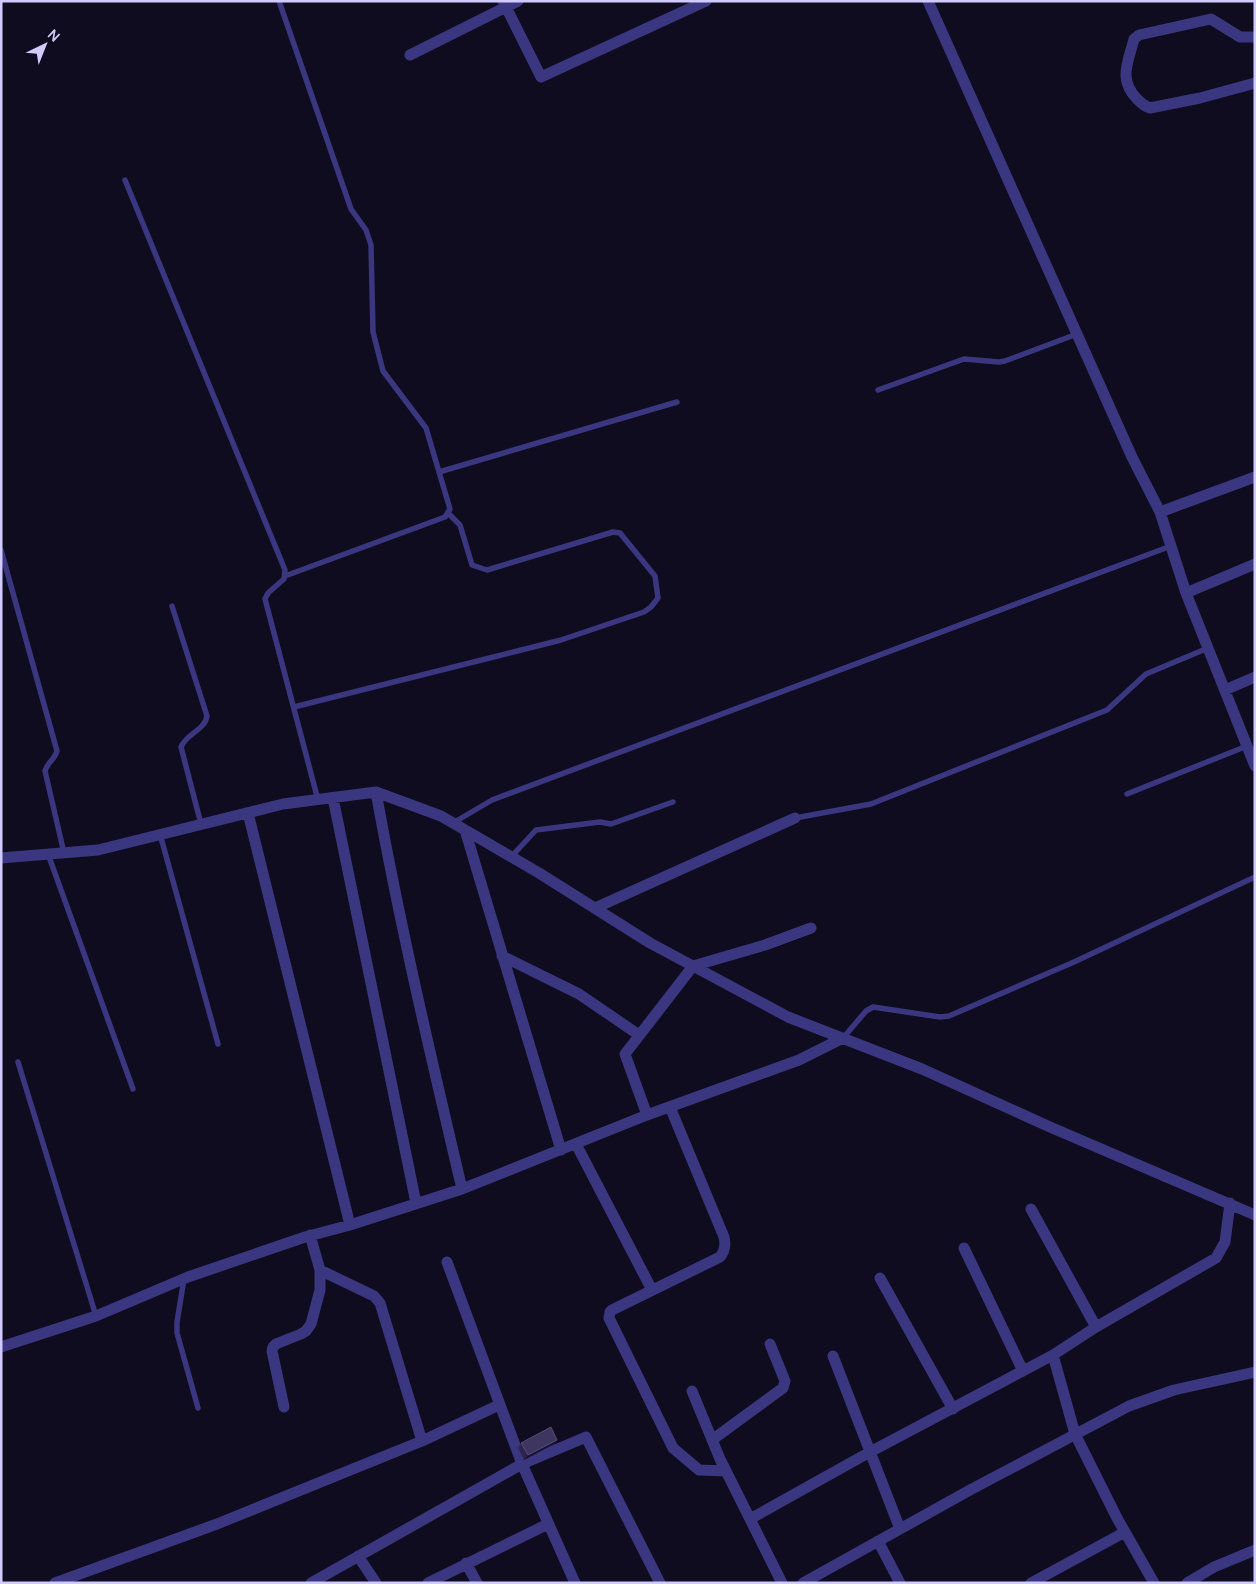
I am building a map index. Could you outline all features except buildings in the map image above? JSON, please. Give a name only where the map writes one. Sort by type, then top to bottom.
[{"type":"street","points":[[410,54],[504,4],[518,1]]},
{"type":"street","points":[[504,4],[541,77],[706,1]]},
{"type":"street","points":[[928,1],[1132,457],[1160,512],[1186,593],[1255,766]]},
{"type":"street","points":[[1255,37],[1240,37],[1211,18],[1139,35],[1134,39],[1125,79],[1129,91],[1144,106],[1150,108],[1200,98],[1255,83]]},
{"type":"street","points":[[1160,512],[1255,477]]},
{"type":"street","points":[[1186,593],[1255,564]]},
{"type":"street","points":[[1225,690],[1255,677]]},
{"type":"street","points":[[376,792],[390,871],[462,1188]]},
{"type":"street","points":[[1,858],[98,850],[284,804],[376,792],[441,816],[650,943],[788,1017],[922,1069],[1050,1127],[1255,1215]]},
{"type":"street","points":[[333,798],[416,1203]]},
{"type":"street","points":[[248,813],[350,1225]]},
{"type":"street","points":[[595,908],[795,818]]},
{"type":"street","points":[[464,830],[561,1150]]},
{"type":"street","points":[[647,1115],[625,1054],[693,966],[765,945],[811,928]]},
{"type":"street","points":[[502,956],[579,994],[640,1035]]},
{"type":"street","points":[[1,1346],[96,1316],[184,1279],[310,1235],[350,1225],[462,1188],[647,1115],[799,1060],[843,1038]]},
{"type":"street","points":[[670,1107],[726,1243],[724,1254],[612,1310],[609,1318],[673,1448],[699,1470],[726,1471]]},
{"type":"street","points":[[576,1144],[652,1290]]},
{"type":"street","points":[[750,1518],[1053,1355],[1096,1327],[1216,1258],[1221,1252],[1224,1242],[1230,1203]]},
{"type":"street","points":[[1031,1209],[1096,1327]]},
{"type":"street","points":[[284,1407],[272,1351],[276,1344],[302,1334],[309,1327],[320,1290],[320,1270],[310,1235]]},
{"type":"street","points":[[964,1248],[1023,1371]]},
{"type":"street","points":[[447,1262],[522,1464],[575,1583]]},
{"type":"street","points":[[320,1270],[374,1296],[380,1303],[422,1441]]},
{"type":"street","points":[[880,1278],[953,1409]]},
{"type":"street","points":[[712,1440],[785,1385],[770,1344]]},
{"type":"street","points":[[1053,1355],[1075,1434],[1125,1532],[1154,1583]]},
{"type":"street","points":[[833,1356],[900,1529]]},
{"type":"street","points":[[803,1583],[1129,1406],[1174,1390],[1255,1372]]},
{"type":"street","points":[[692,1391],[726,1471],[782,1583]]},
{"type":"street","points":[[55,1583],[217,1524],[422,1441],[499,1405]]},
{"type":"street","points":[[311,1583],[522,1464],[586,1437],[660,1583]]},
{"type":"street","points":[[428,1583],[548,1524]]},
{"type":"street","points":[[1032,1583],[1125,1532]]},
{"type":"street","points":[[878,1541],[900,1583]]},
{"type":"street","points":[[1187,1583],[1214,1567],[1255,1550]]},
{"type":"street","points":[[358,1556],[376,1583]]},
{"type":"street","points":[[466,1563],[477,1583]]},
{"type":"lane","points":[[280,1],[351,209],[366,230],[371,245],[373,332],[383,371],[426,428],[450,508],[445,517],[285,576],[268,593],[265,599],[318,800]]},
{"type":"lane","points":[[125,180],[285,570],[285,576]]},
{"type":"lane","points":[[878,390],[964,359],[1005,361],[1077,334]]},
{"type":"lane","points":[[439,472],[677,402]]},
{"type":"lane","points":[[294,707],[562,640],[644,612],[658,598],[655,576],[620,533],[613,532],[487,570],[472,565],[461,529],[448,513]]},
{"type":"lane","points":[[453,824],[492,800],[1171,546]]},
{"type":"lane","points":[[1,550],[57,751],[47,765],[45,772],[64,853]]},
{"type":"lane","points":[[172,606],[206,713],[204,724],[185,740],[181,747],[201,824]]},
{"type":"lane","points":[[795,818],[870,804],[1107,710],[1146,674],[1208,648]]},
{"type":"lane","points":[[1127,794],[1247,746]]},
{"type":"lane","points":[[511,857],[536,830],[600,822],[611,824],[674,802]]},
{"type":"lane","points":[[160,834],[218,1044]]},
{"type":"lane","points":[[48,854],[133,1089]]},
{"type":"lane","points":[[843,1038],[866,1011],[873,1007],[940,1017],[949,1016],[1074,962],[1255,877]]},
{"type":"lane","points":[[18,1062],[96,1316]]},
{"type":"lane","points":[[184,1279],[177,1322],[177,1334],[198,1408]]}]
